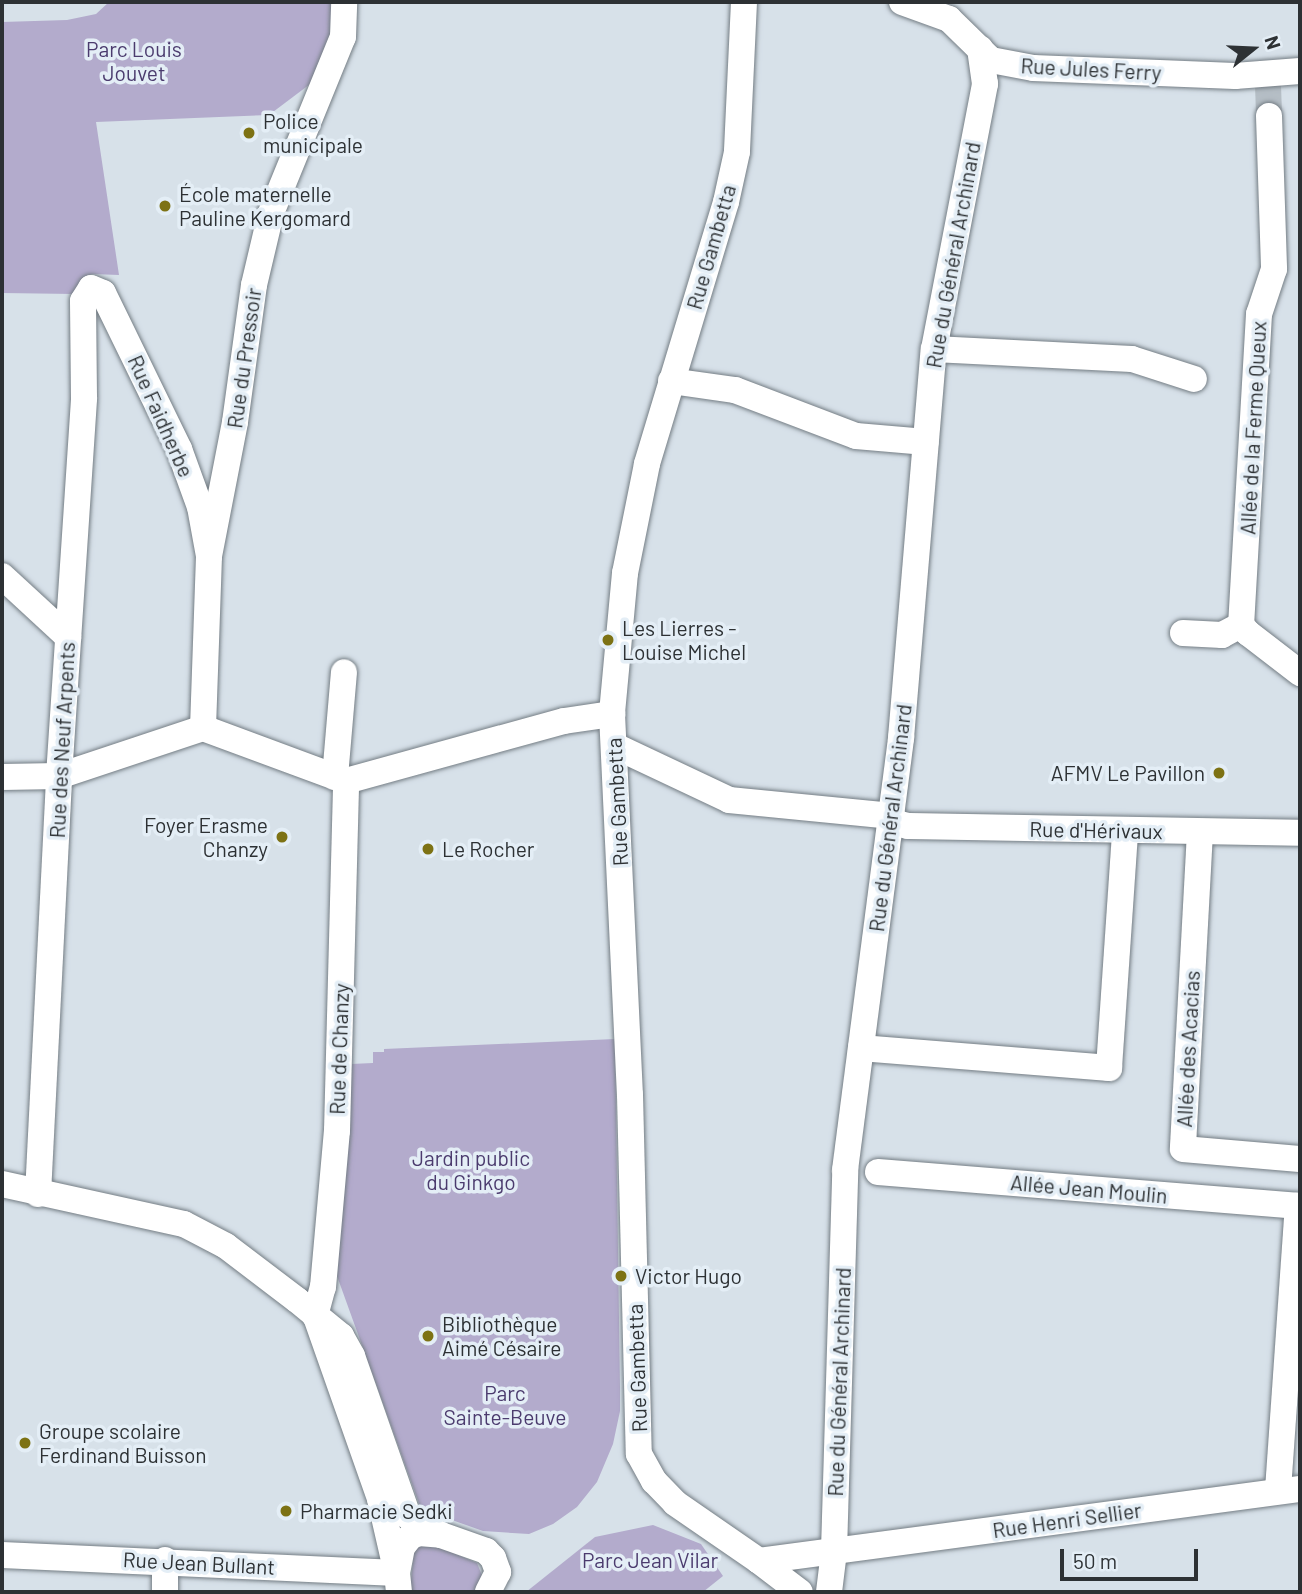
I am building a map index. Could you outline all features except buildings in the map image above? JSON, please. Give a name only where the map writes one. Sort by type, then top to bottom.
[{"type":"street","name":"Rue du Pressoir","points":[[203,728],[209,556],[235,422],[264,238],[271,213],[334,66],[343,37],[344,2]]},
{"type":"street","name":"Rue Gambetta","points":[[744,2],[737,152],[719,227],[647,464],[625,573],[612,714],[630,1095],[639,1454],[654,1481],[675,1503],[800,1592]]},
{"type":"street","name":"Rue Jules Ferry","points":[[902,2],[949,19],[991,60],[1033,68],[1268,79],[1300,71]]},
{"type":"street","name":"Rue du Général Archinard","points":[[829,1592],[834,1551],[845,1170],[892,819],[914,607],[934,349],[985,84],[980,48]]},
{"type":"street","name":"Allée de la Ferme Queux","points":[[1241,625],[1259,314],[1274,269],[1269,116]]},
{"type":"street","name":"Rue Faidherbe","points":[[91,288],[103,293],[179,449],[200,507],[209,556]]},
{"type":"street","name":"Rue des Neuf Arpents","points":[[38,1194],[59,776],[84,398],[83,301],[91,288]]},
{"type":"street","points":[[934,349],[1132,359],[1194,379]]},
{"type":"street","points":[[671,381],[735,390],[856,436],[926,442]]},
{"type":"street","points":[[2,576],[68,637]]},
{"type":"street","points":[[1183,633],[1222,635],[1241,625],[1248,634],[1300,673]]},
{"type":"street","name":"Rue de Chanzy","points":[[315,1315],[323,1287],[337,1131],[340,779],[344,672]]},
{"type":"street","points":[[2,776],[59,776],[203,728],[340,779],[564,721],[612,714]]},
{"type":"street","name":"Rue d'Hérivaux","points":[[615,746],[729,800],[892,819],[908,826],[1300,833]]},
{"type":"street","points":[[861,1048],[1109,1068],[1125,831]]},
{"type":"street","name":"Allée des Acacias","points":[[1200,832],[1183,1149],[1300,1159]]},
{"type":"street","name":"Allée Jean Moulin","points":[[878,1172],[1299,1206]]},
{"type":"street","points":[[2,1184],[184,1224],[206,1233],[341,1336],[352,1356],[408,1516],[441,1535],[485,1551],[494,1558],[498,1572],[488,1592]]},
{"type":"street","points":[[1289,1490],[1299,1206]]},
{"type":"street","points":[[315,1315],[380,1499],[398,1582]]},
{"type":"street","name":"Rue Henri Sellier","points":[[834,1551],[1289,1490]]},
{"type":"street","points":[[398,1582],[406,1540],[419,1534],[441,1535]]},
{"type":"street","points":[[759,1561],[834,1551]]},
{"type":"street","name":"Rue Jean Bullant","points":[[2,1555],[165,1560],[398,1582]]},
{"type":"street","points":[[165,1560],[165,1592]]},
{"type":"green space","name":"Parc Louis Jouvet","points":[[109,2],[335,2],[334,66],[269,115],[96,122],[119,275],[92,274],[83,278],[74,294],[2,293],[2,22],[67,20],[96,14]]},
{"type":"green space","points":[[615,1039],[620,1411],[613,1444],[597,1482],[577,1507],[553,1524],[529,1534],[483,1531],[421,1509],[337,1276],[351,1064],[373,1063],[373,1052],[384,1052],[384,1049]]},
{"type":"green space","name":"Parc Jean Vilar","points":[[653,1525],[701,1544],[723,1576],[703,1592],[526,1592],[595,1537]]},
{"type":"green space","points":[[420,1543],[430,1543],[477,1563],[483,1578],[481,1585],[474,1592],[410,1592],[414,1549]]},
{"type":"tunnel","points":[[1268,85],[1269,116]]},
{"type":"place","name":"Police municipale","points":[[249,133]]},
{"type":"place","name":"École maternelle Pauline Kergomard","points":[[165,206]]},
{"type":"place","name":"Les Lierres - Louise Michel","points":[[608,640]]},
{"type":"place","name":"AFMV Le Pavillon","points":[[1219,773]]},
{"type":"place","name":"Foyer Erasme Chanzy","points":[[282,837]]},
{"type":"place","name":"Le Rocher","points":[[428,849]]},
{"type":"place","name":"Victor Hugo","points":[[621,1276]]},
{"type":"place","name":"Bibliothèque Aimé Césaire","points":[[428,1336]]},
{"type":"place","name":"Groupe scolaire Ferdinand Buisson","points":[[25,1443]]},
{"type":"place","name":"Pharmacie Sedki","points":[[286,1511]]},
{"type":"park label","name":"Jardin public du Ginkgo","points":[[471,1170]]},
{"type":"park label","name":"Parc Sainte-Beuve","points":[[505,1405]]}]
